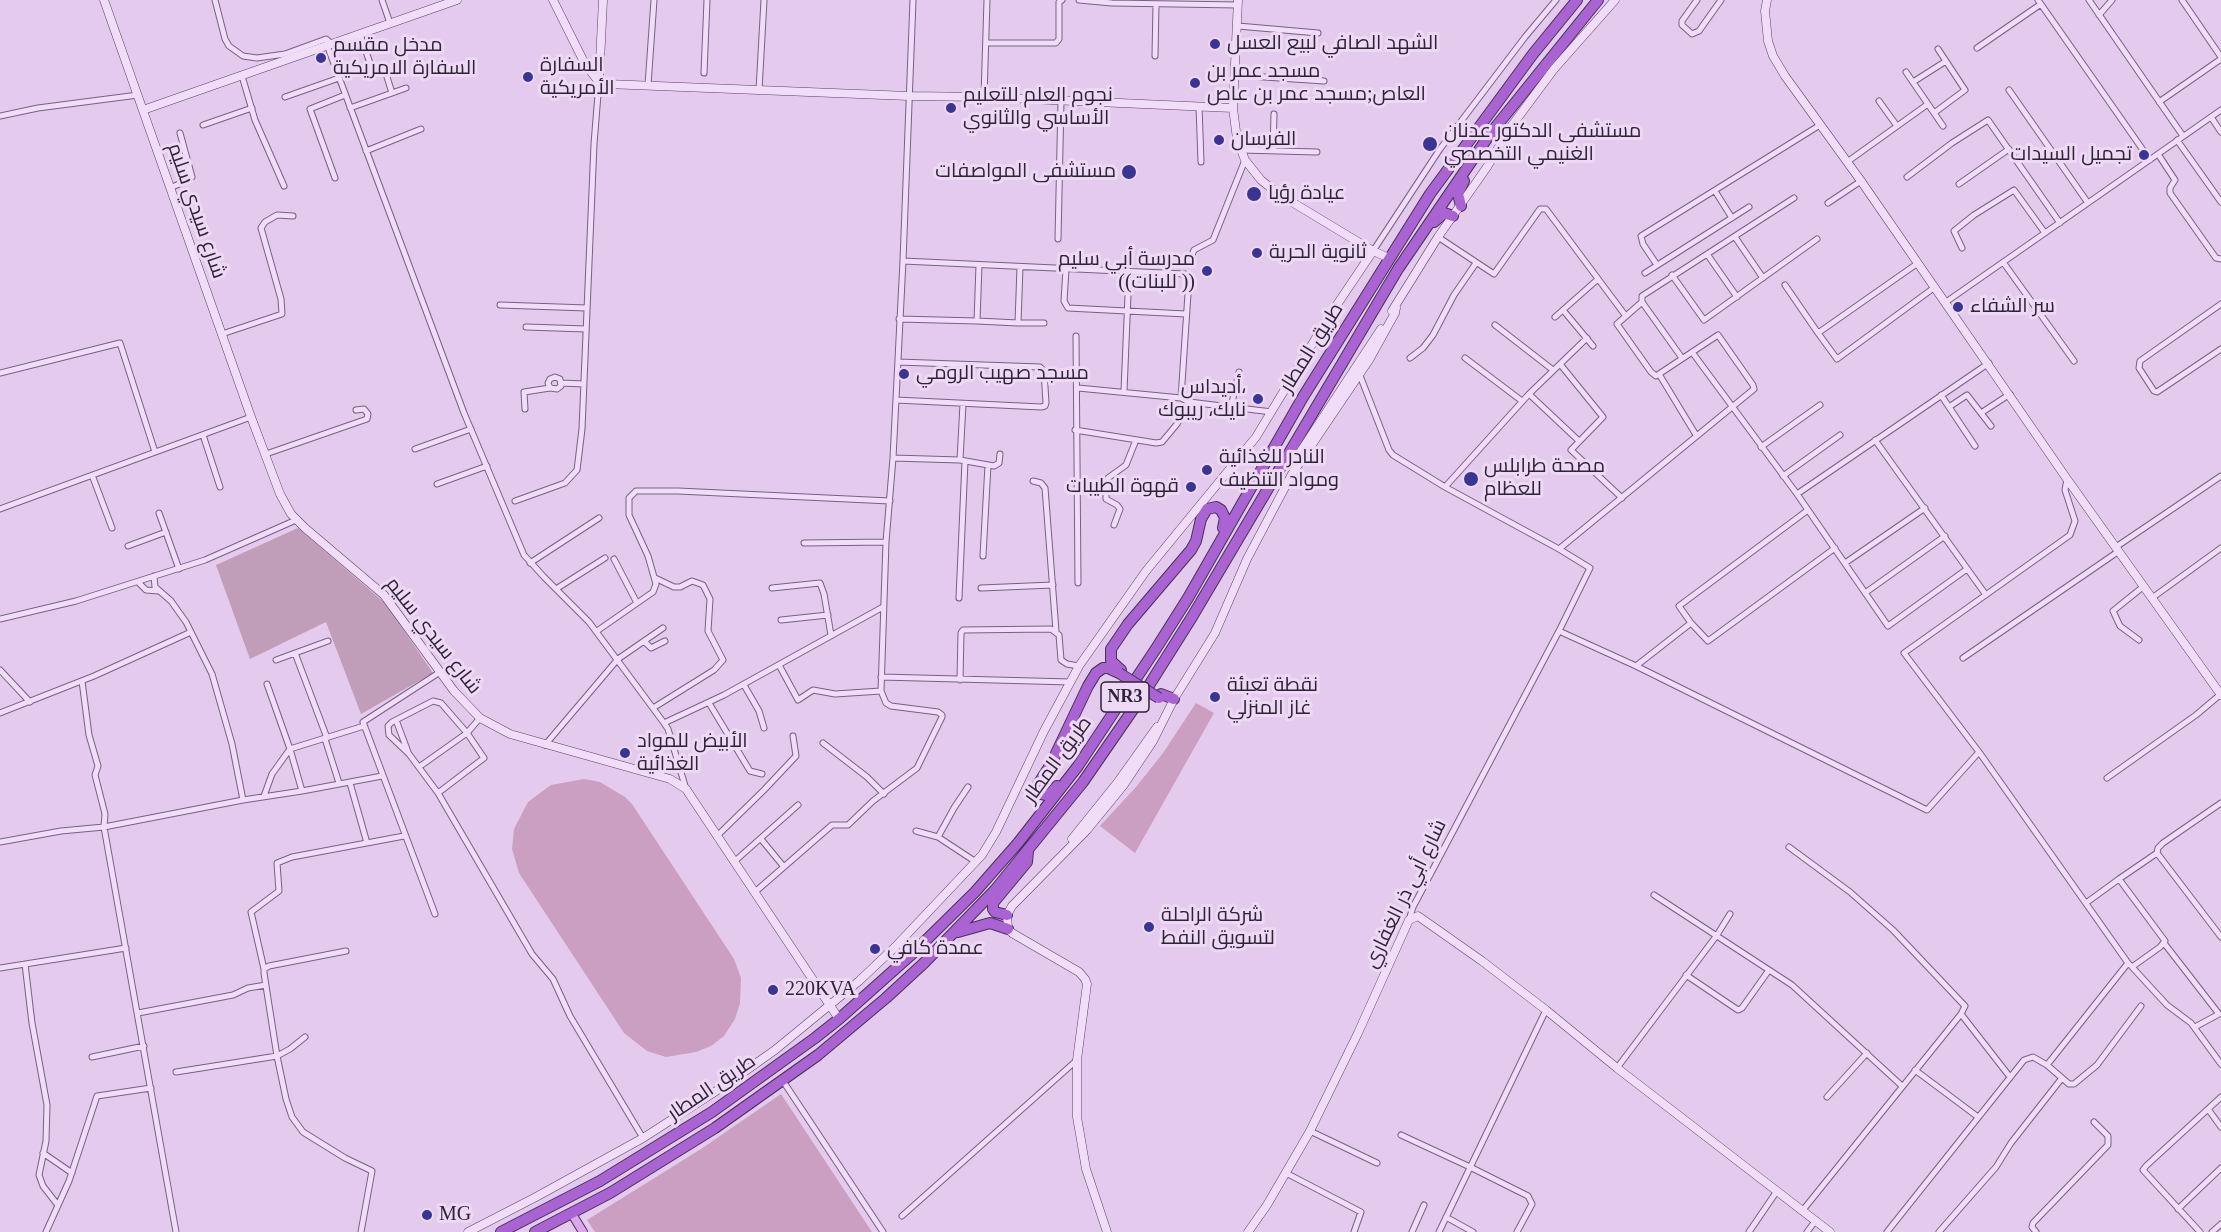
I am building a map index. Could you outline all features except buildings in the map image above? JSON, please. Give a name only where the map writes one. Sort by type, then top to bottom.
[{"type":"highway","name":"طريق المطار","points":[[501,1232],[600,1181],[712,1112],[839,1020],[912,954],[982,884],[1018,843],[1108,723],[1188,598],[1303,397],[1389,258],[1472,135],[1577,0]]},
{"type":"highway","name":"طريق المطار","points":[[535,1232],[572,1214],[715,1128],[783,1081],[850,1029],[954,933],[995,890],[1083,783],[1146,690],[1192,618],[1380,299],[1423,232],[1481,147],[1598,0]]},
{"type":"highway","points":[[1461,206],[1459,191],[1481,147]]},
{"type":"highway","points":[[1423,232],[1442,214],[1448,213],[1453,216]]},
{"type":"highway","points":[[1120,672],[1111,661],[1111,649],[1128,624],[1191,550],[1196,540],[1197,517],[1210,507],[1221,510],[1225,518],[1219,541]]},
{"type":"highway","points":[[1108,723],[1050,794],[1041,794],[1037,786],[1052,764],[1064,734],[1098,671],[1106,668],[1120,672],[1160,696],[1170,707]]},
{"type":"highway","points":[[1007,915],[995,912],[993,903],[1027,862],[1028,849]]},
{"type":"highway","points":[[954,933],[991,923],[1008,929]]},
{"type":"main road","points":[[572,1214],[583,1232]]},
{"type":"street","name":"شارع سيدي سليم","points":[[104,0],[251,417],[280,494],[296,520],[384,595],[461,700],[480,718],[510,734],[670,779],[686,789],[839,1020]]},
{"type":"street","points":[[215,0],[225,39],[239,54],[257,58],[285,54],[326,39],[329,44],[345,95],[409,268],[423,299],[471,429],[520,546],[530,563],[597,631],[664,723],[672,741],[686,789]]},
{"type":"street","points":[[382,0],[390,23]]},
{"type":"street","points":[[143,110],[457,0]]},
{"type":"street","points":[[553,0],[585,64],[599,82],[607,84],[1233,108]]},
{"type":"street","points":[[514,501],[565,483],[578,470],[582,429],[594,144],[603,0]]},
{"type":"street","points":[[648,85],[654,0]]},
{"type":"street","points":[[704,74],[708,0]]},
{"type":"street","points":[[759,90],[764,0]]},
{"type":"street","points":[[755,892],[832,825],[848,825],[919,766],[942,715],[938,712],[891,706],[886,703],[881,692],[886,542],[893,458],[903,261],[913,0]]},
{"type":"street","points":[[984,97],[987,0]]},
{"type":"street","points":[[986,43],[1056,43],[1059,39],[1059,2],[1062,0]]},
{"type":"street","points":[[1079,0],[1156,4],[1238,2],[1233,108],[1237,139],[1245,160],[1261,180],[1277,193],[1373,251],[1389,258]]},
{"type":"street","points":[[468,1232],[643,1138],[775,1050],[895,947],[976,862],[996,832],[1044,731],[1080,666],[1139,579],[1197,517],[1256,437],[1328,318],[1440,149],[1556,0]]},
{"type":"street","points":[[1107,1232],[1086,1169],[1077,1116],[1077,1060],[1087,984],[1079,972],[1020,939],[1008,929],[1007,915],[1012,906],[1048,868],[1117,783],[1170,707],[1198,660],[1203,656],[1215,633],[1245,558],[1292,474],[1395,313],[1438,237],[1487,168],[1510,128],[1554,69],[1615,0]]},
{"type":"street","points":[[1697,0],[1682,21],[1682,25],[1692,34],[1699,31],[1721,0]]},
{"type":"street","points":[[1767,0],[1768,41],[1773,56],[1785,76],[1989,363],[2067,479],[2221,694],[2196,716],[2107,778]]},
{"type":"street","points":[[2089,0],[2183,136]]},
{"type":"street","points":[[2099,15],[2112,0]]},
{"type":"street","points":[[2159,102],[2221,58],[2182,0]]},
{"type":"street","points":[[1977,48],[2039,2],[2150,160]]},
{"type":"street","points":[[1155,56],[1156,4]]},
{"type":"street","points":[[1238,26],[1318,33]]},
{"type":"street","points":[[360,34],[374,75]]},
{"type":"street","points":[[1934,113],[1965,90],[1938,50]]},
{"type":"street","points":[[1913,82],[1946,61]]},
{"type":"street","points":[[1906,72],[1943,126]]},
{"type":"street","points":[[1235,75],[1324,81]]},
{"type":"street","points":[[242,76],[255,120],[284,186]]},
{"type":"street","points":[[387,77],[392,93]]},
{"type":"street","points":[[285,97],[339,78]]},
{"type":"street","points":[[350,108],[406,88]]},
{"type":"street","points":[[2009,90],[2088,203]]},
{"type":"street","points":[[0,116],[38,108],[138,95]]},
{"type":"street","points":[[335,178],[310,109],[345,95]]},
{"type":"street","points":[[1058,239],[1061,101]]},
{"type":"street","points":[[1878,101],[1897,126]]},
{"type":"street","points":[[1847,162],[1928,104]]},
{"type":"street","points":[[1199,106],[1201,162]]},
{"type":"street","points":[[203,124],[252,108]]},
{"type":"street","points":[[1946,302],[2221,110]]},
{"type":"street","points":[[1273,151],[1274,114]]},
{"type":"street","points":[[2211,117],[2221,132]]},
{"type":"street","points":[[1907,177],[1952,143],[1988,120],[2060,223]]},
{"type":"street","points":[[1657,265],[1643,244],[1641,236],[1820,125]]},
{"type":"street","points":[[366,150],[421,129]]},
{"type":"street","points":[[170,188],[192,177],[180,133]]},
{"type":"street","points":[[2177,141],[2221,202]]},
{"type":"street","points":[[1959,184],[2009,149]]},
{"type":"street","points":[[1241,150],[1317,152]]},
{"type":"street","points":[[2158,153],[2175,180],[2170,188],[2170,194],[2216,258],[2221,259]]},
{"type":"street","points":[[1190,260],[1194,250],[1213,240],[1245,160]]},
{"type":"street","points":[[1828,203],[1861,181]]},
{"type":"street","points":[[1962,248],[1954,231],[2013,190],[2045,233]]},
{"type":"street","points":[[1715,191],[1732,218]]},
{"type":"street","points":[[1682,358],[1642,302],[1642,296],[1794,198]]},
{"type":"street","points":[[1645,273],[1749,207]]},
{"type":"street","points":[[1438,237],[1492,274],[1496,273],[1543,208],[1546,208],[1625,315]]},
{"type":"street","points":[[222,334],[282,314],[281,299],[261,228],[265,222],[277,215],[293,216]]},
{"type":"street","points":[[1735,237],[1763,278]]},
{"type":"street","points":[[1672,275],[1704,320],[1817,239]]},
{"type":"street","points":[[1707,254],[1737,297]]},
{"type":"street","points":[[903,261],[1185,274],[1189,279],[1181,399]]},
{"type":"street","points":[[2003,262],[2074,361]]},
{"type":"street","points":[[1410,358],[1423,348],[1433,335],[1454,296],[1476,263]]},
{"type":"street","points":[[1818,333],[1918,263]]},
{"type":"street","points":[[977,321],[979,265]]},
{"type":"street","points":[[1018,323],[1020,267]]},
{"type":"street","points":[[1066,269],[1064,301],[1068,308],[1186,314]]},
{"type":"street","points":[[1124,391],[1129,270]]},
{"type":"street","points":[[1555,317],[1598,279]]},
{"type":"street","points":[[1785,285],[1838,359],[1935,287]]},
{"type":"street","points":[[1358,372],[1389,450],[1402,463],[1559,549],[1695,435],[1752,392],[1754,387],[1721,336],[1716,335],[1656,376],[1617,326],[1618,321],[1642,302]]},
{"type":"street","points":[[2221,304],[2140,361],[2139,368],[2157,392],[2221,349]]},
{"type":"street","points":[[500,305],[587,308]]},
{"type":"street","points":[[1563,310],[1593,346]]},
{"type":"street","points":[[899,319],[1044,323]]},
{"type":"street","points":[[1495,325],[1554,370]]},
{"type":"street","points":[[526,327],[586,329]]},
{"type":"street","points":[[1076,336],[1078,583]]},
{"type":"street","points":[[1444,487],[1522,401],[1587,338]]},
{"type":"street","points":[[0,373],[120,343],[156,452]]},
{"type":"street","points":[[1692,352],[1797,494],[1888,626],[1967,568]]},
{"type":"street","points":[[1465,358],[1522,401]]},
{"type":"street","points":[[896,400],[1046,406],[1044,371],[1037,366],[897,362]]},
{"type":"street","points":[[1797,494],[1989,363]]},
{"type":"street","points":[[1560,364],[1603,417],[1571,450],[1622,498]]},
{"type":"street","points":[[1231,407],[1239,372]]},
{"type":"street","points":[[1659,374],[1695,435]]},
{"type":"street","points":[[550,388],[548,382],[553,377],[559,378],[561,383]]},
{"type":"street","points":[[561,383],[584,384]]},
{"type":"street","points":[[525,409],[525,392],[556,389],[561,383]]},
{"type":"street","points":[[1078,388],[1124,391],[1272,412]]},
{"type":"street","points":[[1529,394],[1579,441]]},
{"type":"street","points":[[1981,413],[2010,394]]},
{"type":"street","points":[[1941,395],[1975,446]]},
{"type":"street","points":[[1949,407],[1967,395],[1991,426]]},
{"type":"street","points":[[1076,430],[1156,443],[1162,442],[1177,424],[1189,402]]},
{"type":"street","points":[[959,598],[963,404]]},
{"type":"street","points":[[1761,447],[1820,405]]},
{"type":"street","points":[[266,454],[368,417],[364,409],[356,410]]},
{"type":"street","points":[[0,509],[251,417]]},
{"type":"street","points":[[415,449],[471,429]]},
{"type":"street","points":[[204,435],[220,487]]},
{"type":"street","points":[[1784,476],[1840,435]]},
{"type":"street","points":[[1114,525],[1120,509],[1106,500],[1106,483],[1108,478],[1126,465],[1136,440]]},
{"type":"street","points":[[1875,440],[1986,595]]},
{"type":"street","points":[[893,458],[963,461],[988,465],[998,464],[1000,454]]},
{"type":"street","points":[[983,556],[988,465]]},
{"type":"street","points":[[437,484],[487,466]]},
{"type":"street","points":[[92,475],[112,528]]},
{"type":"street","points":[[1963,658],[2221,476]]},
{"type":"street","points":[[2067,479],[2065,490],[2075,521],[2072,532],[1904,653],[1979,752],[2130,965],[2167,1005],[2195,1027],[2221,1064]]},
{"type":"street","points":[[1033,481],[1041,483],[1045,489],[1060,660],[1066,664],[1080,666]]},
{"type":"street","points":[[597,631],[653,592],[656,584],[656,578],[640,536],[629,515],[630,498],[636,491],[890,501]]},
{"type":"street","points":[[1845,563],[1925,508]]},
{"type":"street","points":[[1808,510],[1679,606],[1708,641],[1834,548]]},
{"type":"street","points":[[159,513],[180,568]]},
{"type":"street","points":[[530,563],[599,518]]},
{"type":"street","points":[[0,619],[76,601],[205,560],[296,520]]},
{"type":"street","points":[[128,546],[166,532]]},
{"type":"street","points":[[1865,592],[1945,536]]},
{"type":"street","points":[[804,543],[886,542]]},
{"type":"street","points":[[2152,598],[2221,548]]},
{"type":"street","name":"شارع أبي ذر الغفاري","points":[[1248,1232],[1310,1131],[1363,1022],[1413,908],[1590,568],[1559,549]]},
{"type":"street","points":[[556,589],[605,558]]},
{"type":"street","points":[[614,559],[638,603]]},
{"type":"street","points":[[154,576],[155,587],[176,607],[191,632],[216,685],[232,744],[243,800]]},
{"type":"street","points":[[653,708],[714,670],[723,660],[708,631],[710,599],[703,585],[692,581],[680,587],[674,587],[656,578]]},
{"type":"street","points":[[138,582],[146,590],[158,591]]},
{"type":"street","points":[[772,588],[820,583],[831,635]]},
{"type":"street","points":[[981,588],[1053,585]]},
{"type":"street","points":[[2139,640],[2120,626],[2113,611],[2144,586]]},
{"type":"street","points":[[664,723],[744,685],[883,607]]},
{"type":"street","points":[[781,620],[828,615]]},
{"type":"street","points":[[1636,666],[1692,623]]},
{"type":"street","points":[[545,745],[618,659],[663,628]]},
{"type":"street","points":[[960,680],[961,633],[963,630],[1051,629],[1056,631]]},
{"type":"street","points":[[1559,631],[1636,666],[1927,810],[1979,752]]},
{"type":"street","points":[[0,713],[82,681],[191,632]]},
{"type":"street","points":[[644,641],[651,648],[665,640]]},
{"type":"street","points":[[276,660],[328,641]]},
{"type":"street","points":[[296,653],[339,783]]},
{"type":"street","points":[[778,665],[798,700],[813,690],[835,694],[881,692]]},
{"type":"street","points":[[0,670],[30,702]]},
{"type":"street","points":[[435,914],[364,726],[365,719],[440,672]]},
{"type":"street","points":[[881,677],[1071,682]]},
{"type":"street","points":[[82,681],[89,735],[98,766],[95,775],[105,814],[105,827],[176,1232]]},
{"type":"street","points":[[267,684],[302,791]]},
{"type":"street","points":[[744,685],[759,711],[764,728]]},
{"type":"street","points":[[438,793],[484,761],[483,755],[467,733],[437,701],[433,701],[388,726],[389,735],[409,754],[438,793],[532,954],[553,978],[565,1007],[643,1138]]},
{"type":"street","points":[[709,703],[750,771],[762,774]]},
{"type":"street","points":[[419,767],[467,733],[480,718]]},
{"type":"street","points":[[396,720],[409,754]]},
{"type":"street","points":[[264,796],[272,774],[290,749],[364,726]]},
{"type":"street","points":[[718,835],[796,756],[793,736]]},
{"type":"street","points":[[823,743],[867,777],[884,794]]},
{"type":"street","points":[[0,842],[61,831],[105,827],[382,776]]},
{"type":"street","points":[[350,783],[367,843]]},
{"type":"street","points":[[938,837],[954,807],[968,788]]},
{"type":"street","points":[[735,861],[798,805]]},
{"type":"street","points":[[2086,903],[2157,853],[2163,843],[2219,805],[2221,813]]},
{"type":"street","points":[[916,831],[938,837],[976,862]]},
{"type":"street","points":[[361,1232],[372,1171],[345,1158],[303,1132],[297,1125],[286,1100],[264,969],[251,912],[279,891],[277,863],[404,836]]},
{"type":"street","points":[[761,839],[784,867]]},
{"type":"street","points":[[1789,847],[1850,892],[1893,930],[1965,1006],[1961,1014],[1803,1210]]},
{"type":"street","points":[[2157,853],[2221,937]]},
{"type":"street","points":[[2120,879],[2163,938],[2164,943],[2219,1014],[2195,1027]]},
{"type":"street","points":[[1654,895],[1792,985],[1902,1086]]},
{"type":"street","points":[[1617,1068],[1717,935],[1730,914]]},
{"type":"street","points":[[1408,920],[1416,916],[1421,917],[1546,1010],[1617,1068],[1830,1232]]},
{"type":"street","points":[[2047,1065],[2130,965],[2164,943]]},
{"type":"street","points":[[0,968],[126,948]]},
{"type":"street","points":[[264,969],[273,965],[346,951]]},
{"type":"street","points":[[25,963],[32,1023],[47,1105],[46,1141],[39,1175],[43,1186],[57,1204]]},
{"type":"street","points":[[1686,975],[1738,1010],[1742,1008],[1769,970]]},
{"type":"street","points":[[138,1013],[233,995],[248,988],[266,985]]},
{"type":"street","points":[[1887,1232],[2027,1058],[2032,1057],[2047,1065],[2069,1084],[2074,1084],[2097,1065],[2141,1006]]},
{"type":"street","points":[[1439,1232],[1546,1010]]},
{"type":"street","points":[[1961,1014],[2010,1077]]},
{"type":"street","points":[[176,1072],[277,1056],[305,1037]]},
{"type":"street","points":[[92,1057],[144,1046]]},
{"type":"street","points":[[1827,1097],[1867,1053]]},
{"type":"street","points":[[902,1216],[1077,1060]]},
{"type":"street","points":[[1915,1070],[1978,1117]]},
{"type":"street","points":[[1939,1232],[1996,1167],[2011,1143],[2062,1078]]},
{"type":"street","points":[[783,1081],[883,1232]]},
{"type":"street","points":[[46,1232],[72,1173],[97,1096],[151,1088]]},
{"type":"street","points":[[2200,1232],[2143,1170],[2221,1097]]},
{"type":"street","points":[[2208,1109],[2221,1127]]},
{"type":"street","points":[[2036,1232],[2032,1227],[2033,1223],[2108,1145],[2108,1136],[2094,1122]]},
{"type":"street","points":[[1310,1131],[1377,1163]]},
{"type":"street","points":[[1401,1135],[1528,1196],[1532,1204],[1517,1232]]},
{"type":"street","points":[[43,1153],[72,1173]]},
{"type":"street","points":[[2178,1209],[2221,1168]]},
{"type":"street","points":[[1286,1173],[1361,1212],[1353,1232]]},
{"type":"street","points":[[1750,1232],[1776,1191]]},
{"type":"street","points":[[1412,1232],[1424,1205]]},
{"type":"street","points":[[1446,1216],[1473,1232]]},
{"type":"street","points":[[1807,1232],[1816,1220]]},
{"type":"street","points":[[2212,1232],[2221,1224]]},
{"type":"shaded area","points":[[298,528],[386,604],[433,673],[361,714],[326,622],[250,659],[216,565]]},
{"type":"shaded area","points":[[1196,703],[1214,713],[1135,853],[1100,826],[1163,753]]},
{"type":"shaded area","points":[[584,779],[600,782],[625,797],[632,804],[734,959],[741,978],[740,1003],[735,1019],[724,1036],[711,1046],[696,1052],[666,1057],[647,1051],[624,1033],[519,873],[512,849],[514,829],[528,802],[551,785]]},
{"type":"shaded area","points":[[781,1094],[872,1232],[595,1232],[587,1220],[701,1149]]},
{"type":"place","name":"الشهد الصافي لبيع العسل","points":[[1215,44]]},
{"type":"place","name":"مدخل مقسم السفارة الامريكية","points":[[321,58]]},
{"type":"place","name":"السفارة الأمريكية","points":[[528,77]]},
{"type":"place","name":"مسجد عمر بن العاص;مسجد عمر بن عاص","points":[[1195,83]]},
{"type":"place","name":"نجوم العلم للتعليم الأساسي والثانوي","points":[[951,108]]},
{"type":"place","name":"الفرسان","points":[[1219,140]]},
{"type":"place","name":"مستشفي الدكتور عدنان الغنيمي التخصصي","points":[[1430,144]]},
{"type":"place","name":"تجميل السيدات","points":[[2144,155]]},
{"type":"place","name":"مستشفى المواصفات","points":[[1129,172]]},
{"type":"place","name":"عيادة رؤيا","points":[[1254,194]]},
{"type":"place","name":"ثانوية الحرية","points":[[1257,253]]},
{"type":"place","name":"مدرسة أبي سليم ((للبنات ))","points":[[1207,271]]},
{"type":"place","name":"سر الشفاء","points":[[1958,307]]},
{"type":"place","name":"مسجد صهيب الرومي","points":[[904,374]]},
{"type":"place","name":"أديداس، نايك، ريبوك","points":[[1258,399]]},
{"type":"place","name":"النادر للغذائية ومواد التنظيف","points":[[1207,470]]},
{"type":"place","name":"مصحة طرابلس للعظام","points":[[1471,479]]},
{"type":"place","name":"قهوة الطيبات","points":[[1191,487]]},
{"type":"place","name":"نقطة تعبئة غاز المنزلي","points":[[1215,697]]},
{"type":"place","name":"الأبيض للمواد الغذائية","points":[[625,753]]},
{"type":"place","name":"شركة الراحلة لتسويق النفط","points":[[1149,927]]},
{"type":"place","name":"عمدة كافي","points":[[875,949]]},
{"type":"place","name":"220KVA","points":[[773,990]]},
{"type":"place","name":"MG","points":[[427,1215]]}]
